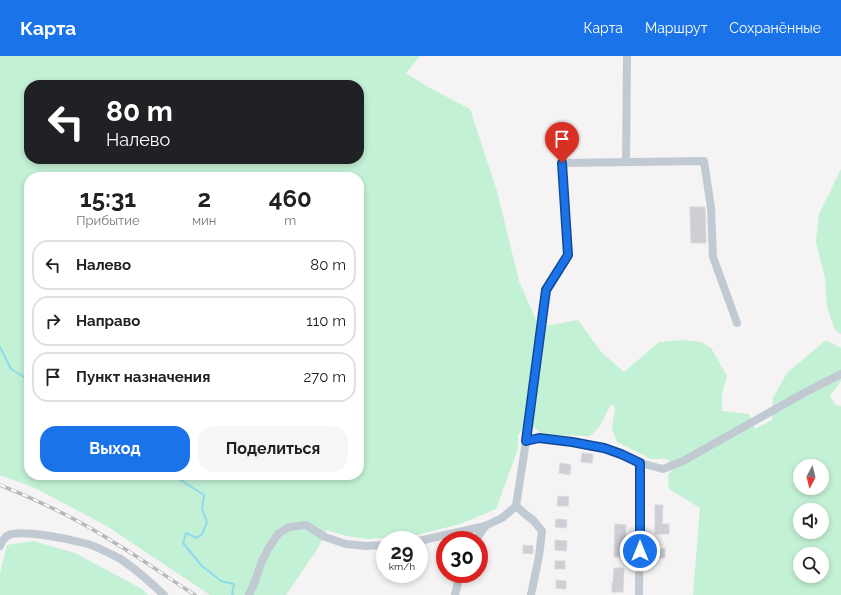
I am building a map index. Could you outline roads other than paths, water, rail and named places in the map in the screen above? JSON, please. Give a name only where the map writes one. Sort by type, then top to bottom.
[{"type":"street","points":[[626,162],[627,56]]},
{"type":"street","points":[[428,539],[485,526],[502,518],[516,506],[546,290],[568,255],[562,163],[704,161],[711,208],[713,257],[737,323]]},
{"type":"street","points":[[526,441],[539,438],[597,446],[621,454],[640,463],[663,469],[683,461],[804,393],[841,374]]},
{"type":"street","points":[[639,595],[640,463]]},
{"type":"street","points":[[516,506],[533,520],[542,531],[539,556],[531,595]]},
{"type":"street","points":[[249,595],[268,549],[278,534],[289,527],[306,525],[325,536],[346,544],[376,545]]},
{"type":"street","points":[[482,531],[485,526]]},
{"type":"street","points":[[0,546],[8,535],[19,533],[63,538],[90,544],[119,559],[149,580],[164,595]]},
{"type":"street","points":[[455,595],[458,583]]},
{"type":"waterway","points":[[0,347],[11,369],[24,377]]},
{"type":"waterway","points":[[181,480],[204,495],[202,509],[207,522],[202,534],[197,538],[186,533],[183,543],[202,566],[221,581],[234,584],[233,595]]},
{"type":"railway","points":[[0,485],[44,504],[87,526],[135,555],[195,595]]}]
